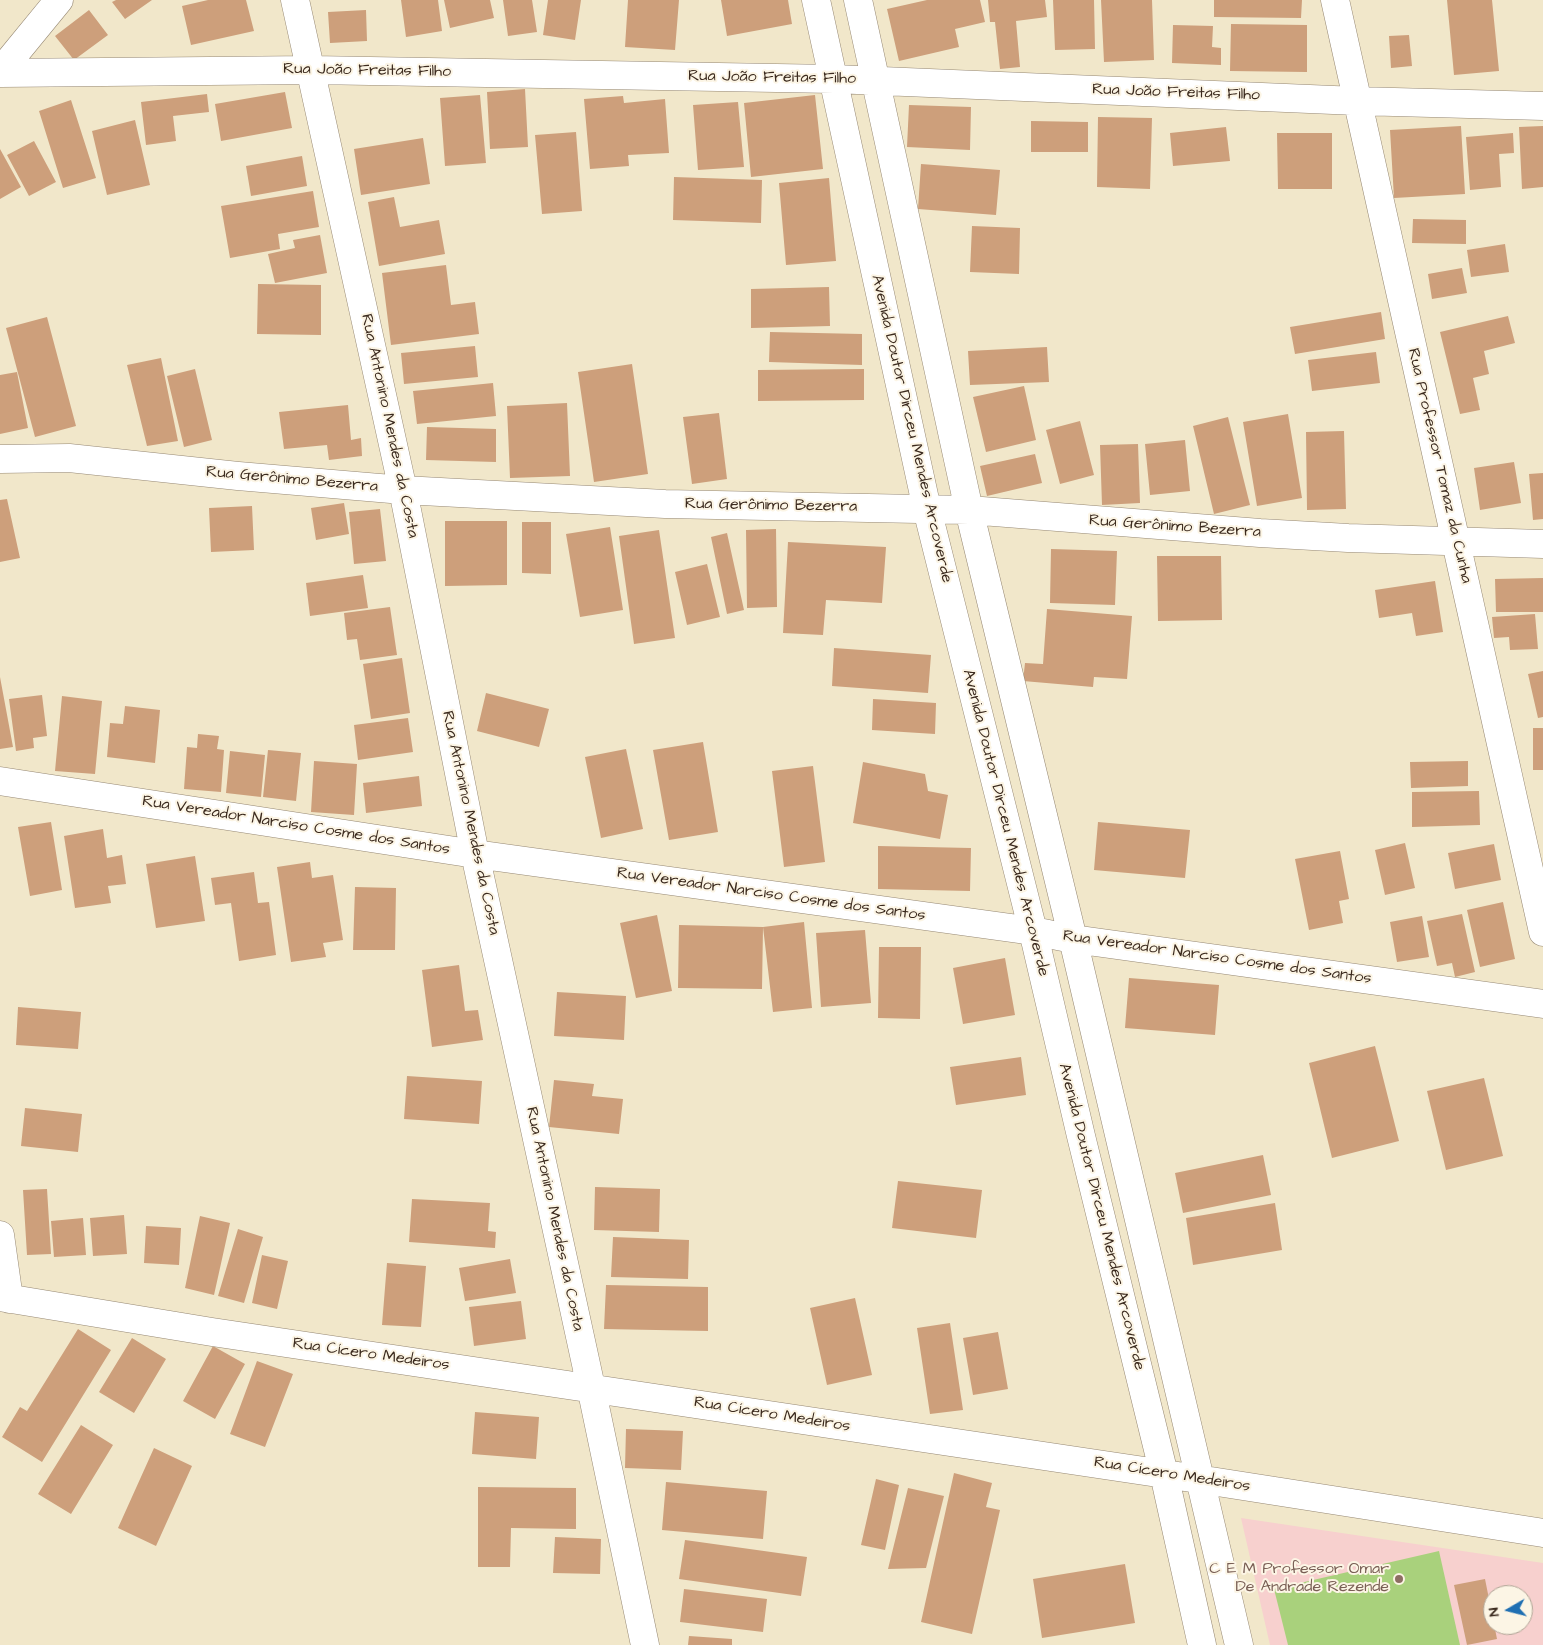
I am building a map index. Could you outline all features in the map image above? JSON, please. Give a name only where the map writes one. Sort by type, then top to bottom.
[{"type":"street","points":[[0,73],[59,0]]},
{"type":"street","name":"Rua Antonino Mendes da Costa","points":[[295,0],[312,70],[403,490],[475,854],[645,1645]]},
{"type":"street","name":"Avenida Doutor Dirceu Mendes Arcoverde","points":[[816,0],[927,509],[1164,1474],[1202,1645]]},
{"type":"street","name":"Avenida Doutor Dirceu Mendes Arcoverde","points":[[858,0],[970,510],[1074,939],[1238,1645]]},
{"type":"street","name":"Rua Professor Tomaz da Cunha","points":[[1335,0],[1543,932]]},
{"type":"street","name":"Rua João Freitas Filho","points":[[0,73],[312,70],[834,79],[1357,101],[1543,106]]},
{"type":"street","name":"Rua Gerônimo Bezerra","points":[[0,459],[69,458],[238,476],[403,490],[665,504],[970,510],[1260,534],[1543,544]]},
{"type":"street","name":"Rua Vereador Narciso Cosme dos Santos","points":[[0,781],[475,854],[1543,1004]]},
{"type":"street","points":[[0,1235],[5,1298]]},
{"type":"street","name":"Rua Cícero Medeiros","points":[[5,1298],[222,1333],[1198,1478],[1543,1532]]},
{"type":"shaded area","name":"C E M Professor Omar De Andrade Rezende","points":[[1241,1518],[1543,1563],[1543,1645],[1270,1645]]},
{"type":"green space","points":[[1439,1551],[1460,1645],[1288,1645],[1274,1589]]},
{"type":"building","points":[[116,0],[152,0],[125,19],[112,2]]},
{"type":"building","points":[[208,0],[246,0],[254,31],[191,45],[182,6]]},
{"type":"building","points":[[401,0],[438,0],[442,31],[406,37]]},
{"type":"building","points":[[444,0],[490,0],[494,18],[450,28]]},
{"type":"building","points":[[503,0],[532,0],[537,32],[508,36]]},
{"type":"building","points":[[548,0],[581,0],[575,40],[543,35]]},
{"type":"building","points":[[628,0],[679,0],[675,50],[625,47]]},
{"type":"building","points":[[721,0],[788,0],[792,24],[727,36]]},
{"type":"building","points":[[927,0],[980,0],[985,22],[955,29],[959,47],[899,61],[887,9]]},
{"type":"building","points":[[988,0],[1045,0],[1047,17],[1016,21],[1020,67],[1000,69],[995,22],[990,22]]},
{"type":"building","points":[[1053,0],[1094,0],[1095,49],[1055,50]]},
{"type":"building","points":[[1101,0],[1152,0],[1154,60],[1104,62]]},
{"type":"building","points":[[1214,0],[1302,0],[1301,18],[1214,17]]},
{"type":"building","points":[[1447,0],[1492,0],[1499,71],[1454,75]]},
{"type":"building","points":[[89,10],[108,35],[74,60],[55,36]]},
{"type":"building","points":[[366,10],[367,41],[330,43],[328,12]]},
{"type":"building","points":[[1231,24],[1307,25],[1307,72],[1230,71]]},
{"type":"building","points":[[1173,25],[1213,26],[1212,47],[1221,48],[1221,65],[1172,63]]},
{"type":"building","points":[[1409,35],[1412,66],[1391,68],[1389,36]]},
{"type":"building","points":[[525,89],[528,147],[490,149],[487,92]]},
{"type":"building","points":[[285,92],[292,128],[221,141],[215,104]]},
{"type":"building","points":[[207,94],[209,112],[173,116],[176,141],[146,145],[141,102]]},
{"type":"building","points":[[480,95],[486,163],[445,166],[440,98]]},
{"type":"building","points":[[815,95],[823,169],[751,177],[744,103]]},
{"type":"building","points":[[623,96],[624,103],[665,99],[669,153],[628,155],[629,166],[590,169],[584,99]]},
{"type":"building","points":[[71,100],[96,178],[63,188],[39,111]]},
{"type":"building","points":[[738,102],[744,167],[698,170],[693,105]]},
{"type":"building","points":[[909,105],[971,107],[970,150],[907,147]]},
{"type":"building","points":[[1098,117],[1152,118],[1150,189],[1097,187]]},
{"type":"building","points":[[135,120],[150,185],[107,195],[92,131]]},
{"type":"building","points":[[1031,121],[1088,122],[1088,152],[1031,152]]},
{"type":"building","points":[[1461,126],[1465,194],[1394,198],[1390,130]]},
{"type":"building","points":[[1543,126],[1543,187],[1522,189],[1519,127]]},
{"type":"building","points":[[1226,127],[1230,161],[1173,166],[1170,133]]},
{"type":"building","points":[[576,132],[582,211],[542,214],[535,135]]},
{"type":"building","points":[[1277,133],[1332,133],[1332,189],[1278,189]]},
{"type":"building","points":[[1513,133],[1514,153],[1499,154],[1501,187],[1470,190],[1466,137]]},
{"type":"building","points":[[423,138],[430,184],[361,195],[354,149]]},
{"type":"building","points":[[34,141],[56,182],[29,196],[7,155]]},
{"type":"building","points":[[0,149],[21,187],[0,199]]},
{"type":"building","points":[[302,156],[307,186],[251,196],[246,166]]},
{"type":"building","points":[[921,164],[1000,170],[996,215],[918,209]]},
{"type":"building","points":[[674,177],[762,180],[761,223],[673,220]]},
{"type":"building","points":[[829,178],[836,261],[786,265],[779,183]]},
{"type":"building","points":[[313,191],[319,227],[278,234],[280,249],[230,258],[221,206]]},
{"type":"building","points":[[394,197],[400,227],[439,220],[445,254],[379,266],[368,202]]},
{"type":"building","points":[[1413,219],[1466,220],[1466,244],[1412,243]]},
{"type":"building","points":[[972,226],[1020,228],[1019,274],[970,272]]},
{"type":"building","points":[[320,235],[327,273],[275,283],[268,254],[295,248],[293,240]]},
{"type":"building","points":[[1505,244],[1509,272],[1471,277],[1467,250]]},
{"type":"building","points":[[446,265],[451,305],[475,302],[479,334],[391,345],[382,273]]},
{"type":"building","points":[[1462,268],[1467,293],[1432,299],[1428,274]]},
{"type":"building","points":[[258,284],[321,285],[321,335],[257,334]]},
{"type":"building","points":[[829,287],[830,326],[751,328],[751,289]]},
{"type":"building","points":[[1381,312],[1385,339],[1295,354],[1290,327]]},
{"type":"building","points":[[1508,316],[1515,343],[1484,351],[1489,374],[1473,378],[1480,410],[1460,414],[1440,332]]},
{"type":"building","points":[[47,317],[76,426],[35,437],[6,328]]},
{"type":"building","points":[[770,332],[862,334],[862,365],[769,362]]},
{"type":"building","points":[[475,346],[478,377],[404,384],[401,353]]},
{"type":"building","points":[[1047,347],[1049,382],[970,385],[968,351]]},
{"type":"building","points":[[1376,352],[1380,383],[1312,391],[1308,360]]},
{"type":"building","points":[[161,358],[178,441],[147,446],[127,365]]},
{"type":"building","points":[[632,364],[648,474],[594,482],[578,372]]},
{"type":"building","points":[[195,369],[212,440],[184,447],[167,376]]},
{"type":"building","points":[[864,369],[864,400],[758,401],[758,370]]},
{"type":"building","points":[[17,372],[28,428],[0,434],[0,375]]},
{"type":"building","points":[[493,383],[496,416],[417,424],[413,391]]},
{"type":"building","points":[[1024,386],[1036,440],[986,452],[973,397]]},
{"type":"building","points":[[567,403],[570,476],[510,478],[507,406]]},
{"type":"building","points":[[348,405],[351,440],[361,438],[362,456],[329,460],[327,445],[284,449],[279,412]]},
{"type":"building","points":[[719,413],[727,479],[692,484],[683,417]]},
{"type":"building","points":[[1288,414],[1302,498],[1257,506],[1243,422]]},
{"type":"building","points":[[1228,417],[1250,505],[1214,514],[1193,426]]},
{"type":"building","points":[[1080,421],[1094,475],[1060,484],[1046,430]]},
{"type":"building","points":[[427,427],[496,429],[496,462],[426,460]]},
{"type":"building","points":[[1344,431],[1346,509],[1307,510],[1306,432]]},
{"type":"building","points":[[1185,440],[1190,491],[1150,495],[1145,444]]},
{"type":"building","points":[[1138,444],[1140,503],[1102,505],[1100,445]]},
{"type":"building","points":[[1035,454],[1042,483],[987,496],[980,466]]},
{"type":"building","points":[[1514,462],[1521,503],[1480,510],[1474,468]]},
{"type":"building","points":[[1543,473],[1543,519],[1533,520],[1529,474]]},
{"type":"building","points":[[7,499],[20,558],[0,562],[0,500]]},
{"type":"building","points":[[344,503],[349,534],[316,540],[311,508]]},
{"type":"building","points":[[252,506],[254,550],[211,552],[209,508]]},
{"type":"building","points":[[380,509],[386,561],[354,564],[349,512]]},
{"type":"building","points":[[445,521],[507,521],[507,585],[445,586]]},
{"type":"building","points":[[522,522],[551,522],[551,574],[522,573]]},
{"type":"building","points":[[610,527],[623,610],[580,617],[566,534]]},
{"type":"building","points":[[776,529],[777,607],[747,608],[746,530]]},
{"type":"building","points":[[659,530],[675,638],[634,644],[619,536]]},
{"type":"building","points":[[727,533],[744,610],[727,614],[711,537]]},
{"type":"building","points":[[788,542],[886,547],[882,603],[826,600],[823,635],[783,633]]},
{"type":"building","points":[[1051,549],[1117,551],[1115,605],[1050,603]]},
{"type":"building","points":[[1157,556],[1221,556],[1222,620],[1158,621]]},
{"type":"building","points":[[707,564],[720,617],[687,625],[675,572]]},
{"type":"building","points":[[363,575],[368,608],[310,616],[306,583]]},
{"type":"building","points":[[1543,578],[1543,612],[1496,612],[1495,579]]},
{"type":"building","points":[[1435,581],[1443,632],[1416,636],[1412,613],[1379,618],[1375,590]]},
{"type":"building","points":[[390,607],[397,655],[360,660],[357,639],[347,640],[344,613]]},
{"type":"building","points":[[1047,609],[1132,616],[1127,679],[1094,677],[1093,687],[1023,681],[1025,663],[1043,664]]},
{"type":"building","points":[[1535,614],[1538,649],[1510,650],[1509,637],[1494,638],[1492,617]]},
{"type":"building","points":[[834,648],[931,655],[928,693],[832,686]]},
{"type":"building","points":[[402,658],[410,713],[371,719],[363,664]]},
{"type":"building","points":[[1543,671],[1543,717],[1538,718],[1528,674]]},
{"type":"building","points":[[0,677],[13,747],[0,749]]},
{"type":"building","points":[[486,693],[549,709],[539,747],[477,731]]},
{"type":"building","points":[[42,695],[47,736],[33,738],[34,748],[16,751],[9,699]]},
{"type":"building","points":[[62,696],[102,701],[95,774],[55,771]]},
{"type":"building","points":[[873,699],[936,703],[935,734],[872,730]]},
{"type":"building","points":[[125,706],[160,710],[155,763],[107,757],[110,723],[123,724]]},
{"type":"building","points":[[408,718],[413,752],[358,760],[354,725]]},
{"type":"building","points":[[1533,728],[1543,728],[1543,770],[1533,770]]},
{"type":"building","points":[[198,734],[219,736],[217,749],[224,750],[221,792],[184,789],[187,747],[197,748]]},
{"type":"building","points":[[703,742],[718,832],[669,840],[653,750]]},
{"type":"building","points":[[626,749],[643,829],[601,838],[585,757]]},
{"type":"building","points":[[268,750],[301,753],[296,801],[263,797]]},
{"type":"building","points":[[230,751],[265,755],[261,797],[226,793]]},
{"type":"building","points":[[314,761],[357,764],[354,815],[311,812]]},
{"type":"building","points":[[1468,761],[1468,786],[1411,788],[1410,762]]},
{"type":"building","points":[[863,762],[925,774],[928,791],[948,795],[940,839],[853,823]]},
{"type":"building","points":[[813,766],[825,862],[784,867],[772,771]]},
{"type":"building","points":[[419,776],[422,806],[366,813],[363,783]]},
{"type":"building","points":[[1479,791],[1480,825],[1412,827],[1412,792]]},
{"type":"building","points":[[51,822],[62,890],[30,896],[18,827]]},
{"type":"building","points":[[1098,822],[1190,830],[1185,878],[1094,870]]},
{"type":"building","points":[[103,829],[107,858],[122,855],[126,884],[108,886],[111,903],[75,908],[64,836]]},
{"type":"building","points":[[1405,843],[1415,888],[1385,895],[1375,850]]},
{"type":"building","points":[[1494,844],[1501,880],[1455,889],[1448,853]]},
{"type":"building","points":[[878,846],[971,848],[970,891],[878,889]]},
{"type":"building","points":[[1340,851],[1349,899],[1339,901],[1343,923],[1309,930],[1295,859]]},
{"type":"building","points":[[195,856],[205,921],[156,928],[146,864]]},
{"type":"building","points":[[310,862],[312,878],[333,875],[343,940],[323,943],[326,957],[291,962],[277,867]]},
{"type":"building","points":[[254,872],[258,903],[269,902],[276,955],[239,961],[231,903],[215,905],[211,878]]},
{"type":"building","points":[[355,887],[396,888],[395,950],[353,950]]},
{"type":"building","points":[[1503,902],[1515,959],[1480,967],[1467,910]]},
{"type":"building","points":[[1462,914],[1475,972],[1455,977],[1452,963],[1437,966],[1427,921]]},
{"type":"building","points":[[657,915],[672,991],[636,998],[620,923]]},
{"type":"building","points":[[1422,916],[1429,957],[1397,962],[1390,922]]},
{"type":"building","points":[[804,922],[812,1008],[773,1012],[763,927]]},
{"type":"building","points":[[679,925],[763,927],[762,989],[678,988]]},
{"type":"building","points":[[865,930],[871,1003],[821,1007],[816,933]]},
{"type":"building","points":[[879,947],[921,947],[920,1019],[878,1018]]},
{"type":"building","points":[[1005,958],[1015,1015],[963,1024],[953,968]]},
{"type":"building","points":[[459,965],[465,1011],[478,1010],[483,1040],[432,1047],[422,970]]},
{"type":"building","points":[[1129,978],[1219,985],[1215,1035],[1125,1028]]},
{"type":"building","points":[[557,992],[626,996],[624,1040],[554,1036]]},
{"type":"building","points":[[18,1007],[81,1012],[78,1049],[16,1045]]},
{"type":"building","points":[[1375,1046],[1399,1141],[1332,1158],[1309,1063]]},
{"type":"building","points":[[1021,1057],[1026,1095],[956,1105],[950,1067]]},
{"type":"building","points":[[407,1076],[482,1081],[479,1124],[404,1119]]},
{"type":"building","points":[[1484,1078],[1503,1156],[1446,1170],[1427,1091]]},
{"type":"building","points":[[554,1080],[594,1084],[592,1096],[623,1099],[619,1134],[549,1127]]},
{"type":"building","points":[[25,1108],[82,1114],[78,1152],[21,1146]]},
{"type":"building","points":[[1263,1155],[1271,1195],[1183,1213],[1175,1173]]},
{"type":"building","points":[[898,1181],[982,1190],[976,1238],[892,1228]]},
{"type":"building","points":[[595,1187],[660,1189],[659,1232],[594,1230]]},
{"type":"building","points":[[47,1189],[51,1254],[27,1255],[23,1190]]},
{"type":"building","points":[[412,1199],[490,1203],[488,1231],[496,1232],[495,1248],[409,1242]]},
{"type":"building","points":[[1275,1203],[1282,1250],[1193,1265],[1186,1218]]},
{"type":"building","points":[[124,1215],[127,1254],[93,1256],[90,1218]]},
{"type":"building","points":[[200,1216],[230,1223],[214,1295],[185,1288]]},
{"type":"building","points":[[83,1218],[86,1255],[54,1257],[51,1221]]},
{"type":"building","points":[[146,1226],[181,1228],[179,1265],[144,1263]]},
{"type":"building","points":[[238,1229],[263,1237],[244,1303],[218,1296]]},
{"type":"building","points":[[613,1237],[689,1240],[688,1279],[611,1277]]},
{"type":"building","points":[[262,1255],[288,1261],[277,1309],[252,1303]]},
{"type":"building","points":[[510,1259],[516,1293],[465,1301],[459,1268]]},
{"type":"building","points":[[387,1263],[426,1266],[421,1327],[382,1325]]},
{"type":"building","points":[[606,1285],[708,1287],[708,1331],[604,1329]]},
{"type":"building","points":[[855,1298],[872,1375],[827,1385],[810,1308]]},
{"type":"building","points":[[521,1301],[526,1339],[474,1346],[469,1307]]},
{"type":"building","points":[[950,1323],[963,1410],[930,1414],[917,1328]]},
{"type":"building","points":[[78,1329],[111,1350],[42,1462],[2,1437],[20,1407],[27,1411]]},
{"type":"building","points":[[998,1332],[1008,1389],[973,1395],[963,1338]]},
{"type":"building","points":[[132,1338],[166,1359],[134,1413],[99,1392]]},
{"type":"building","points":[[213,1346],[245,1364],[215,1419],[183,1401]]},
{"type":"building","points":[[257,1361],[293,1374],[265,1447],[230,1434]]},
{"type":"building","points":[[475,1412],[539,1417],[536,1459],[472,1454]]},
{"type":"building","points":[[81,1425],[113,1445],[71,1514],[38,1494]]},
{"type":"building","points":[[626,1429],[683,1431],[681,1470],[625,1468]]},
{"type":"building","points":[[154,1448],[192,1466],[156,1546],[118,1528]]},
{"type":"building","points":[[954,1473],[992,1483],[986,1507],[1000,1510],[972,1634],[921,1622]]},
{"type":"building","points":[[876,1479],[899,1485],[885,1550],[861,1545]]},
{"type":"building","points":[[666,1482],[767,1491],[763,1539],[662,1530]]},
{"type":"building","points":[[478,1487],[576,1488],[576,1529],[511,1528],[510,1567],[478,1567]]},
{"type":"building","points":[[908,1488],[944,1496],[926,1568],[888,1569]]},
{"type":"building","points":[[555,1537],[601,1539],[600,1574],[553,1573]]},
{"type":"building","points":[[685,1540],[807,1557],[801,1596],[679,1579]]},
{"type":"building","points":[[1125,1564],[1135,1623],[1042,1638],[1033,1579]]},
{"type":"building","points":[[1485,1579],[1486,1585],[1483,1585],[1483,1635],[1496,1635],[1497,1639],[1467,1645],[1454,1585]]},
{"type":"building","points":[[684,1589],[767,1599],[763,1632],[680,1622]]},
{"type":"building","points":[[689,1636],[732,1639],[732,1645],[688,1645]]},
{"type":"place","name":"C E M Professor Omar De Andrade Rezende","points":[[1399,1579]]}]
